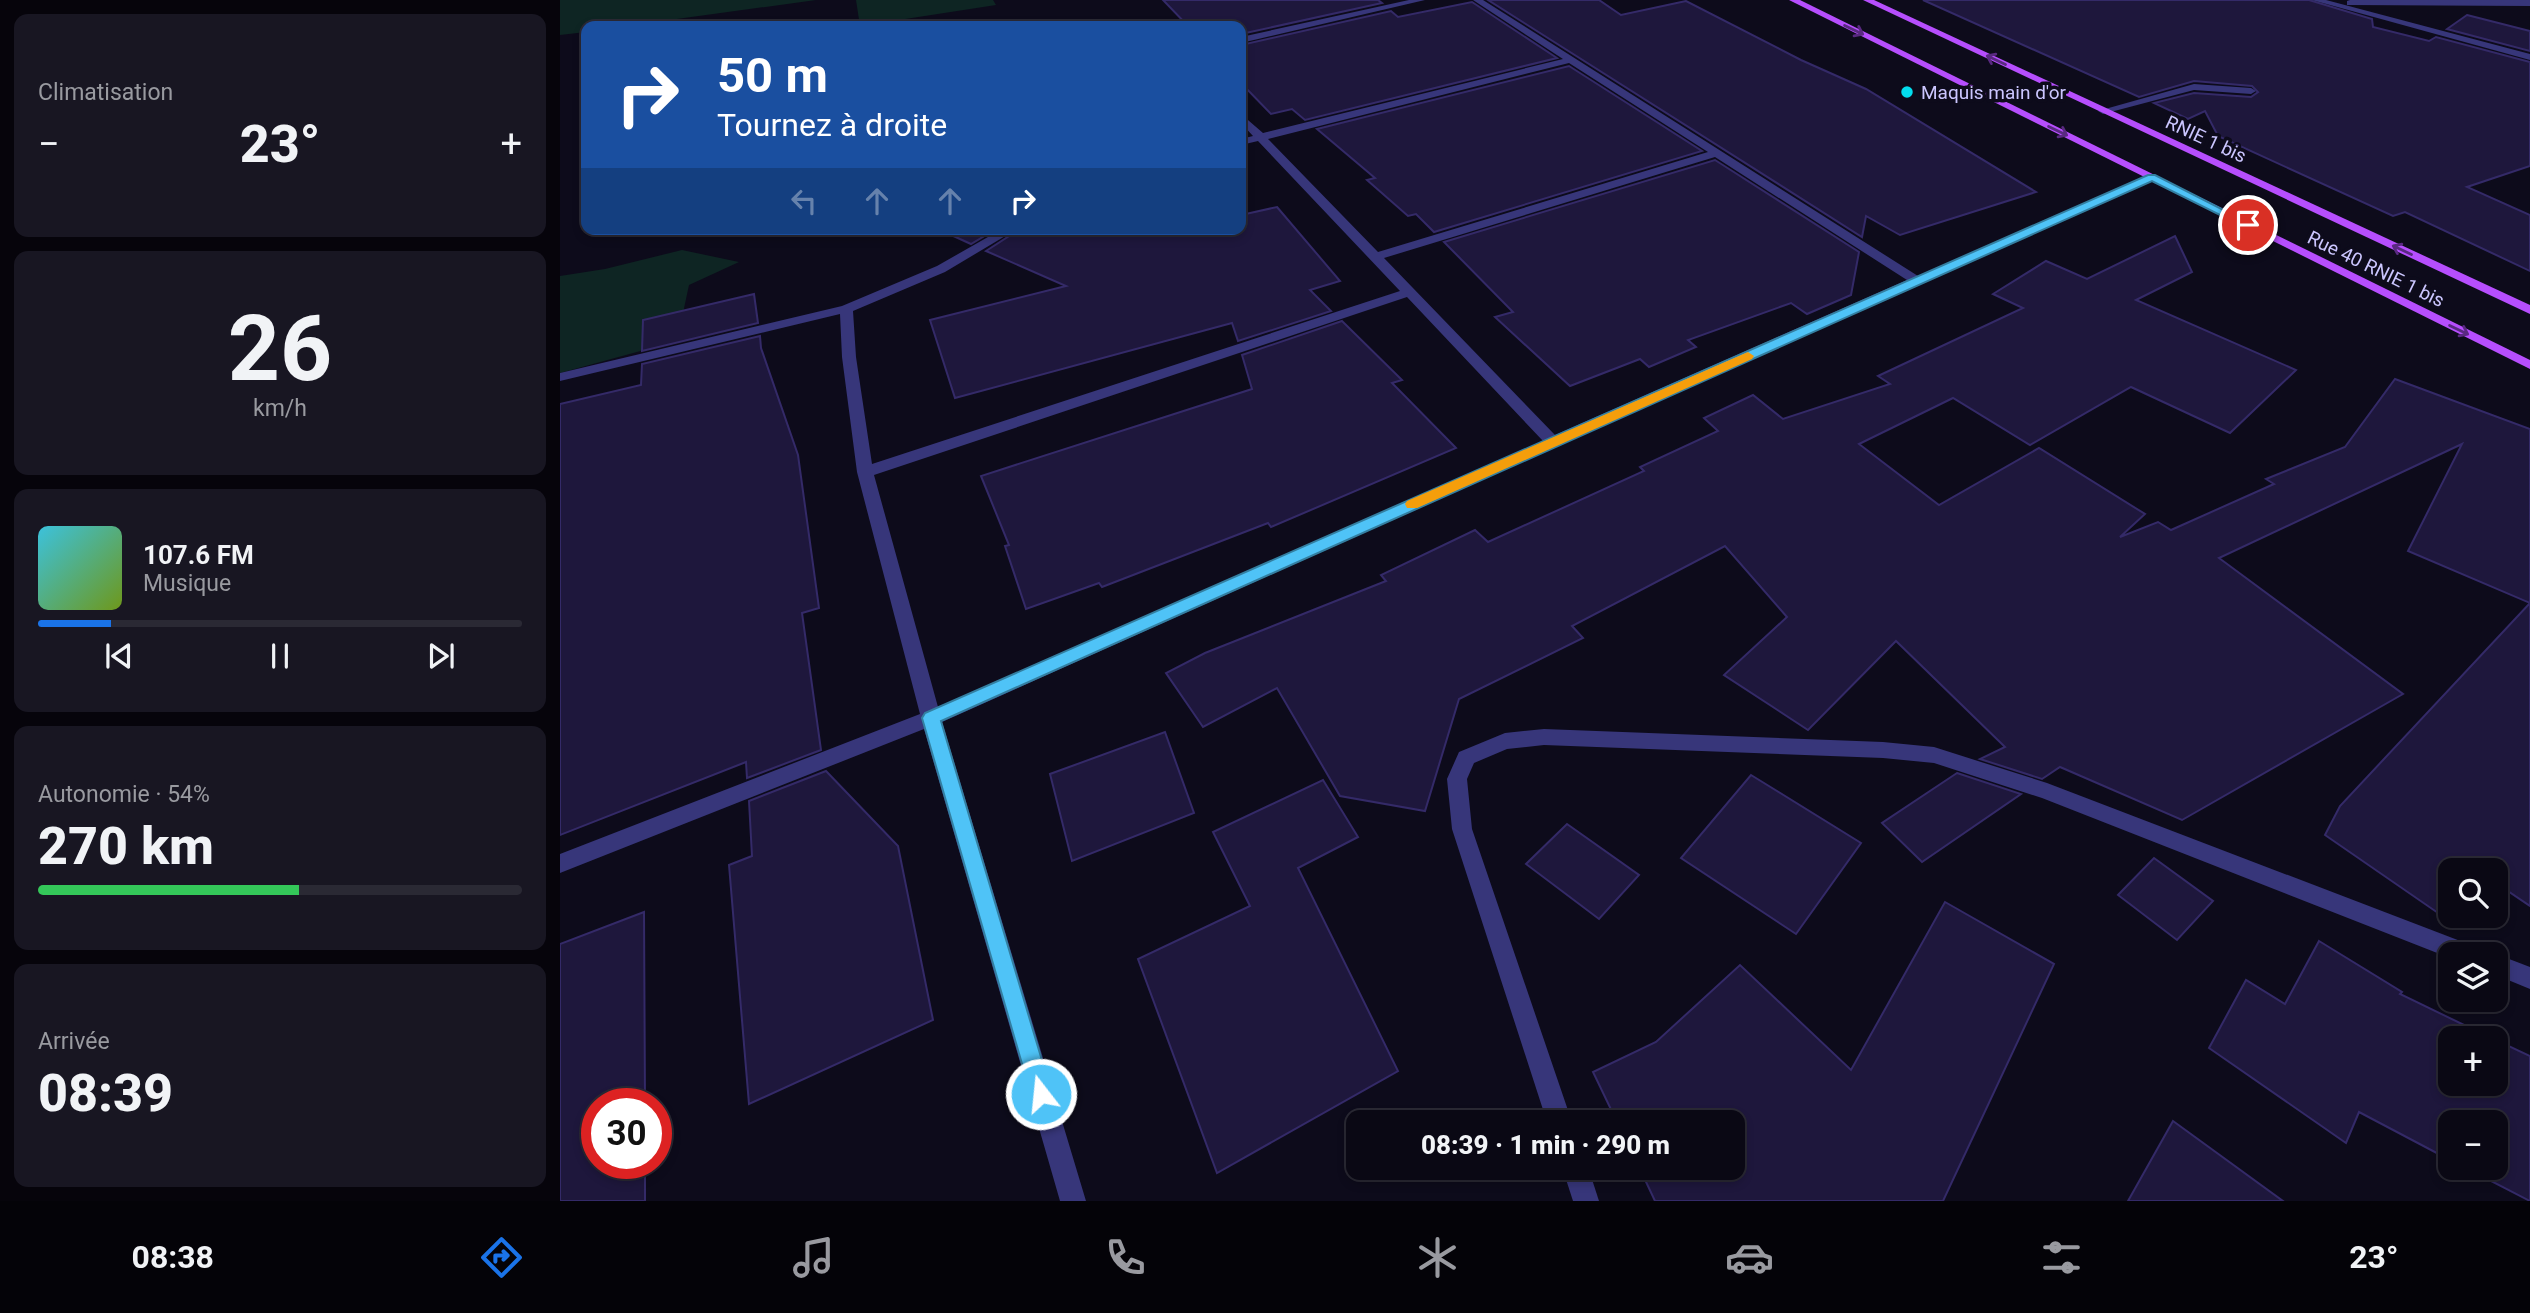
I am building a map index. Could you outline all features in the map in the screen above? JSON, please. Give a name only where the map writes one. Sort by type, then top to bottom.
[{"type":"main road","name":"Rue 40 RNIE 1 bis","points":[[1793,0],[2530,365]]},
{"type":"main road","name":"RNIE 1 bis","points":[[1867,0],[2530,310]]},
{"type":"street","points":[[1246,39],[1420,0]]},
{"type":"street","points":[[1477,0],[1917,281]]},
{"type":"street","points":[[2321,1],[2530,3]]},
{"type":"street","points":[[2321,1],[2530,57]]},
{"type":"street","points":[[1246,140],[1571,60]]},
{"type":"street","points":[[2103,111],[2194,87],[2251,91]]},
{"type":"street","points":[[1246,122],[1553,442]]},
{"type":"street","points":[[1375,257],[1716,153]]},
{"type":"street","points":[[560,864],[931,718],[2152,177]]},
{"type":"street","points":[[560,377],[846,309],[941,269],[1000,235]]},
{"type":"street","points":[[865,472],[1409,292]]},
{"type":"street","points":[[846,309],[849,357],[865,472],[931,718],[1073,1201]]},
{"type":"street","points":[[1556,1110],[1462,829],[1457,779],[1466,758],[1505,741],[1571,738],[1883,750],[1934,755],[2047,791],[2438,942]]},
{"type":"street","points":[[2508,970],[2530,978]]},
{"type":"street","points":[[1579,1180],[1586,1201]]},
{"type":"green space","points":[[560,0],[816,0],[663,21],[581,21],[581,33],[560,35]]},
{"type":"green space","points":[[856,0],[993,0],[996,5],[892,21],[859,21]]},
{"type":"green space","points":[[682,250],[739,262],[689,285],[677,341],[560,373],[560,276],[605,269]]},
{"type":"building","points":[[1163,0],[1378,0],[1382,3],[1246,33],[1246,21],[1183,21]]},
{"type":"building","points":[[1488,0],[1599,0],[1621,15],[1686,1],[1801,60],[1866,89],[2036,192],[1900,235],[1866,216],[1862,237]]},
{"type":"building","points":[[1923,0],[2309,0],[2372,19],[2373,27],[2429,41],[2436,37],[2530,62],[2530,166],[2467,187],[2530,215],[2530,271],[2405,212],[2393,216],[2218,136],[2205,111],[2188,119],[2154,103],[2194,93],[2251,97],[2258,92],[2252,86],[2194,81],[2139,97]]},
{"type":"building","points":[[1472,2],[1557,58],[1305,120],[1292,109],[1271,114],[1246,88],[1246,44],[1391,11],[1398,17]]},
{"type":"building","points":[[2467,15],[2530,31],[2530,51],[2447,29]]},
{"type":"building","points":[[1569,66],[1702,151],[1434,232],[1416,214],[1408,216],[1367,180],[1375,178],[1317,129]]},
{"type":"building","points":[[1715,160],[1859,252],[1851,295],[1807,314],[1791,303],[1688,340],[1696,347],[1649,367],[1640,359],[1570,386],[1495,317],[1513,312],[1444,242]]},
{"type":"building","points":[[1277,207],[1340,281],[1310,290],[1331,311],[1238,341],[1232,323],[955,398],[930,320],[1066,286],[986,251],[1011,235],[1246,235],[1246,214]]},
{"type":"building","points":[[951,235],[986,235],[971,244]]},
{"type":"building","points":[[2175,236],[2192,272],[2136,300],[2296,370],[2230,433],[2131,387],[2030,445],[1953,398],[1859,444],[1939,505],[2039,448],[2145,514],[2120,537],[2158,522],[2171,530],[2274,484],[2266,479],[2345,447],[2395,379],[2530,429],[2530,603],[2408,551],[2462,444],[2219,558],[2403,694],[2182,820],[2060,767],[2042,779],[1980,759],[2005,747],[1896,641],[1808,730],[1724,675],[1787,617],[1725,546],[1572,626],[1583,638],[1459,699],[1425,811],[1340,796],[1277,688],[1203,727],[1166,673],[1205,653],[1386,581],[1381,575],[1475,530],[1488,542],[1644,471],[1640,467],[1718,431],[1704,418],[1753,395],[1783,419],[1890,384],[1878,376],[2023,308],[1993,294],[2046,261],[2087,279]]},
{"type":"building","points":[[754,294],[758,323],[642,351],[643,320]]},
{"type":"building","points":[[1342,321],[1402,380],[1392,383],[1456,448],[1271,527],[1268,523],[1102,587],[1099,583],[1026,609],[1005,546],[1009,545],[981,476],[1252,389],[1242,355]]},
{"type":"building","points":[[760,336],[761,348],[798,455],[819,608],[802,613],[821,750],[747,778],[746,762],[560,835],[560,404],[641,385],[642,364]]},
{"type":"building","points":[[2530,603],[2530,906],[2508,891],[2508,858],[2438,858],[2438,913],[2325,835],[2340,806]]},
{"type":"building","points":[[1165,732],[1194,813],[1072,861],[1050,774]]},
{"type":"building","points":[[826,771],[898,846],[933,1020],[749,1104],[729,865],[752,856],[749,801]]},
{"type":"building","points":[[1957,773],[2021,794],[1922,862],[1882,823]]},
{"type":"building","points":[[1751,775],[1861,843],[1796,934],[1681,858]]},
{"type":"building","points":[[1323,780],[1358,837],[1298,868],[1398,1071],[1217,1173],[1138,959],[1250,906],[1213,832]]},
{"type":"building","points":[[1567,824],[1639,875],[1599,919],[1526,864]]},
{"type":"building","points":[[2154,858],[2213,901],[2177,940],[2118,895]]},
{"type":"building","points":[[1945,902],[2054,964],[1943,1201],[1655,1201],[1645,1180],[1745,1180],[1745,1110],[1611,1110],[1593,1072],[1656,1042],[1740,965],[1851,1070]]},
{"type":"building","points":[[644,912],[645,1088],[581,1088],[581,1179],[645,1179],[645,1201],[560,1201],[560,944]]},
{"type":"building","points":[[2319,941],[2402,992],[2400,994],[2466,1026],[2438,1026],[2438,1096],[2508,1096],[2508,1046],[2530,1056],[2530,1201],[2489,1180],[2508,1180],[2508,1110],[2438,1110],[2438,1154],[2359,1112],[2346,1143],[2209,1048],[2246,980],[2285,1004]]},
{"type":"building","points":[[2173,1121],[2283,1201],[2128,1201]]},
{"type":"slow traffic","points":[[1412,504],[1748,356]]},
{"type":"place","name":"Maquis main d'or","points":[[1907,92]]},
{"type":"route","points":[[1041,1094],[931,718],[2152,177],[2248,225]]}]
